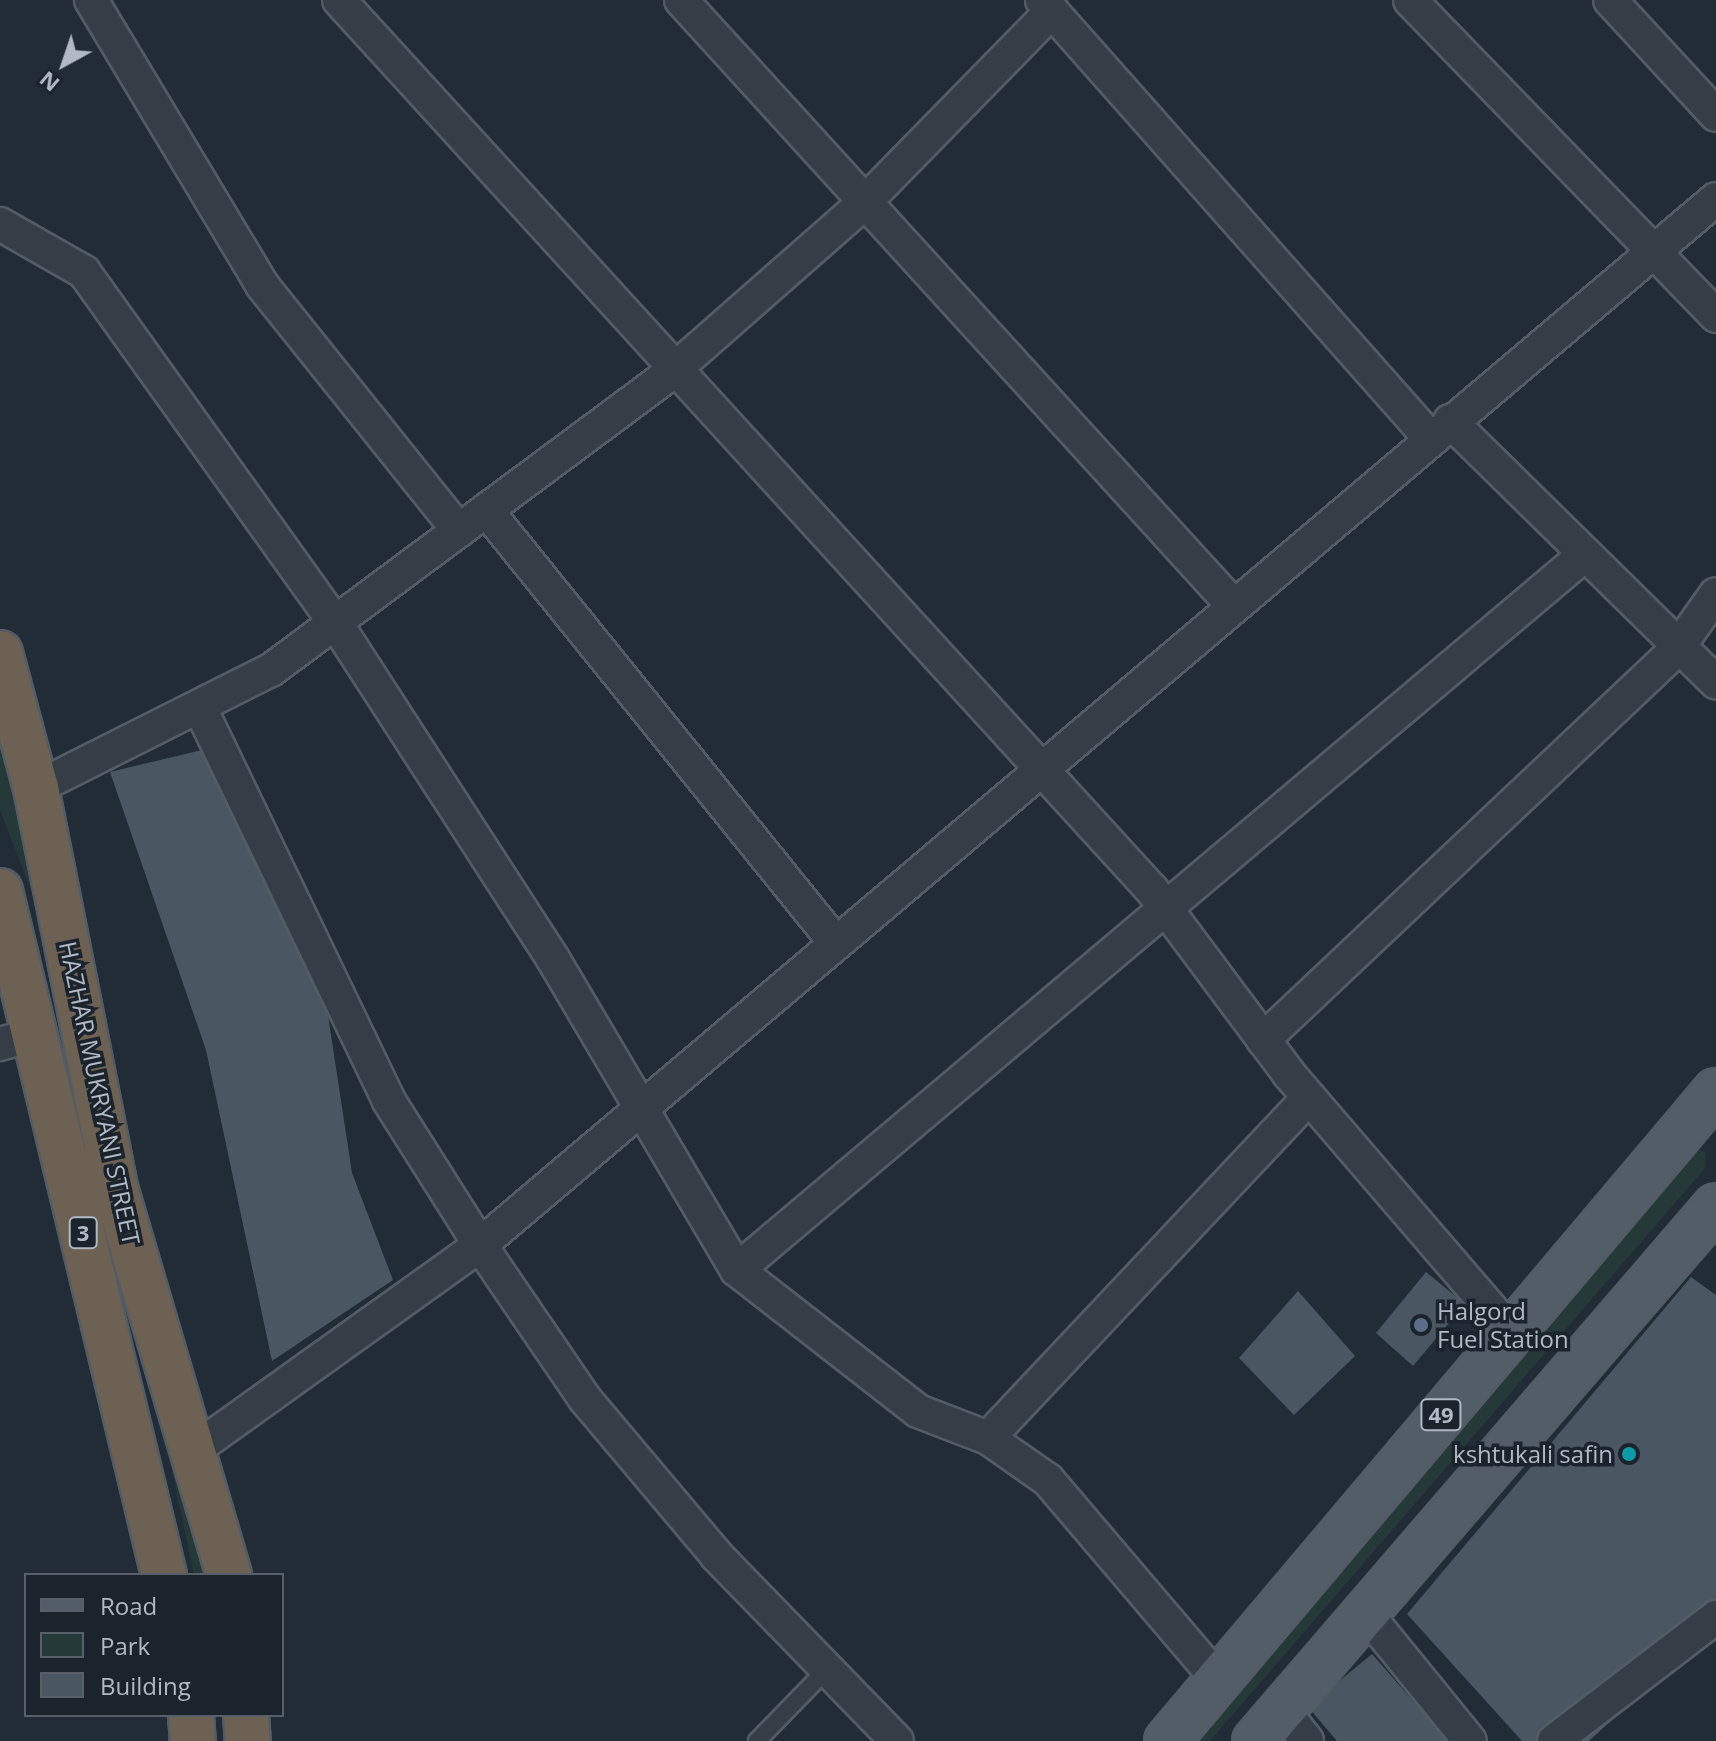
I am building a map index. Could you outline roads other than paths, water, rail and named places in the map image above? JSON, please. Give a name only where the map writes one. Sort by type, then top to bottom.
[{"type":"highway","name":"HAZHAR MUKRYANI STREET","points":[[0,653],[36,788],[97,1199],[164,1573]]},
{"type":"highway","name":"HAZHAR MUKRYANI STREET","points":[[0,891],[17,1039],[97,1199],[194,1450],[228,1573]]},
{"type":"highway","points":[[191,1717],[193,1741]]},
{"type":"highway","points":[[246,1717],[248,1741]]},
{"type":"main road","name":"49","points":[[1167,1741],[1511,1332],[1710,1109]]},
{"type":"main road","points":[[1281,1731],[1365,1612],[1716,1206]]},
{"type":"street","points":[[91,0],[262,285],[459,531]]},
{"type":"street","points":[[339,0],[678,366],[1047,773],[1168,911],[1309,1097],[1511,1332]]},
{"type":"street","points":[[681,0],[863,204],[1231,603]]},
{"type":"street","points":[[1410,0],[1716,316]]},
{"type":"street","points":[[1610,0],[1716,115]]},
{"type":"street","points":[[36,788],[201,710],[337,625],[678,366],[863,204],[1047,6],[1440,430],[1716,682]]},
{"type":"street","points":[[194,1450],[480,1245],[644,1109],[835,942],[1047,773],[1231,603],[1716,199]]},
{"type":"street","points":[[0,224],[84,272],[337,625],[644,1109],[737,1270],[918,1411],[988,1438],[1048,1480],[1218,1680]]},
{"type":"street","points":[[487,511],[835,942]]},
{"type":"street","points":[[737,1270],[1168,911],[1582,557]]},
{"type":"street","points":[[1263,1040],[1677,649],[1716,594]]},
{"type":"street","points":[[201,710],[389,1101],[480,1245],[585,1399],[717,1556],[897,1741]]},
{"type":"street","points":[[988,1438],[1309,1097]]},
{"type":"street","points":[[1365,1612],[1470,1741]]},
{"type":"street","points":[[1554,1741],[1716,1617]]},
{"type":"lane","points":[[757,1741],[827,1669]]},
{"type":"place","name":"Halgord Fuel Station","points":[[1421,1325]]},
{"type":"place","name":"kshtukali safin","points":[[1629,1454]]}]
